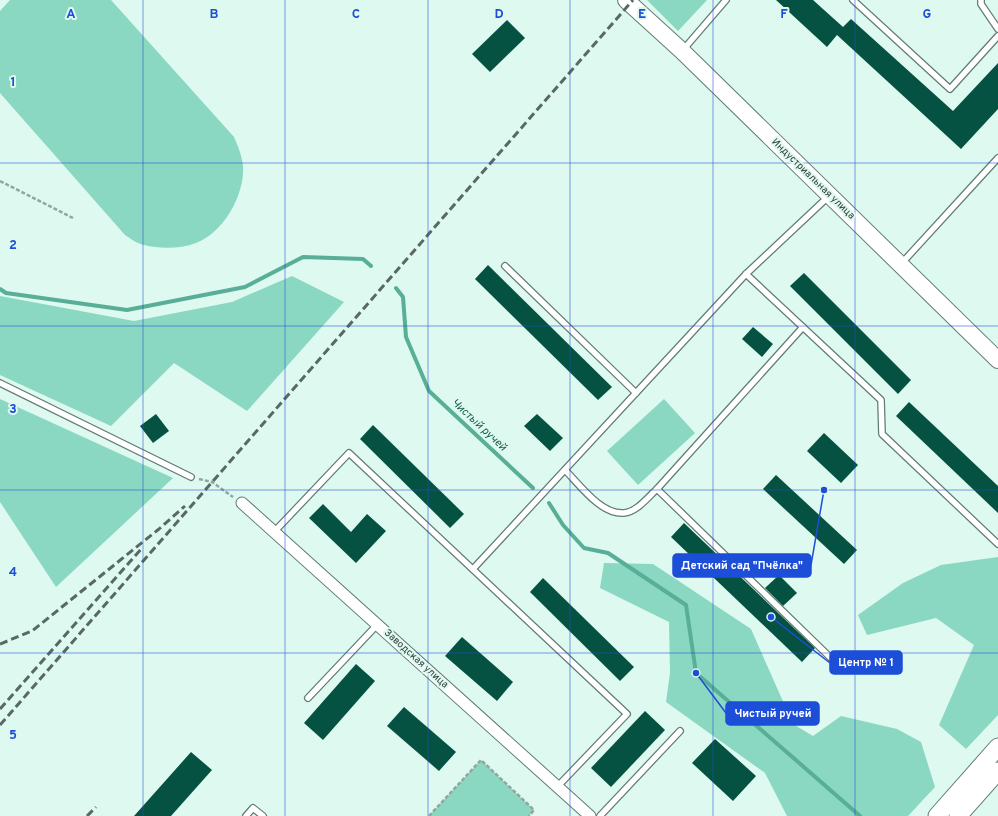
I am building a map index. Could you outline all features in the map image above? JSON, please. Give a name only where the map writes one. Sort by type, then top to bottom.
[{"type":"main road","name":"Индустриальная улица","points":[[626,0],[682,51],[998,360]]},
{"type":"main road","points":[[937,816],[998,747]]},
{"type":"main road","points":[[958,816],[998,771]]},
{"type":"street","name":"Заводская улица","points":[[242,503],[590,816]]},
{"type":"lane","points":[[682,51],[726,0]]},
{"type":"lane","points":[[853,0],[950,89],[998,36]]},
{"type":"lane","points":[[981,0],[981,4],[998,29]]},
{"type":"lane","points":[[901,264],[998,158]]},
{"type":"lane","points":[[473,569],[746,274],[830,195]]},
{"type":"lane","points":[[505,266],[636,393]]},
{"type":"lane","points":[[746,274],[881,400],[882,434],[998,544]]},
{"type":"lane","points":[[565,470],[595,500],[610,511],[625,513],[639,506],[657,489],[803,327]]},
{"type":"lane","points":[[0,383],[191,477]]},
{"type":"lane","points":[[274,532],[349,453],[627,714],[557,787]]},
{"type":"lane","points":[[657,489],[836,663]]},
{"type":"lane","points":[[308,698],[377,625]]},
{"type":"lane","points":[[600,816],[680,731]]},
{"type":"lane","points":[[246,816],[253,808],[263,816]]},
{"type":"path","points":[[0,181],[73,218]]},
{"type":"path","points":[[191,477],[212,482],[242,503]]},
{"type":"path","points":[[430,816],[481,760],[534,810],[529,816]]},
{"type":"green space","points":[[10,0],[111,0],[234,137],[242,159],[243,177],[236,200],[230,212],[215,231],[196,243],[170,248],[142,244],[125,235],[0,93],[0,11]]},
{"type":"green space","points":[[647,0],[707,0],[678,31]]},
{"type":"green space","points":[[292,276],[344,302],[247,411],[174,363],[111,426],[0,375],[0,296],[134,321],[232,302]]},
{"type":"green space","points":[[0,399],[173,478],[56,587],[0,502]]},
{"type":"green space","points":[[664,399],[695,433],[638,485],[607,451]]},
{"type":"green space","points":[[998,557],[998,715],[966,749],[939,725],[974,645],[936,618],[867,635],[858,615],[903,583],[941,565]]},
{"type":"green space","points":[[604,563],[653,564],[751,629],[793,724],[813,736],[841,716],[897,729],[921,742],[935,787],[908,816],[787,816],[765,773],[666,702],[670,673],[669,622],[600,588]]},
{"type":"green space","points":[[481,760],[534,810],[529,816],[429,816]]},
{"type":"building","points":[[776,0],[813,0],[843,27],[851,19],[953,111],[998,63],[998,109],[961,149],[837,35],[827,47]]},
{"type":"building","points":[[507,20],[525,38],[490,72],[472,54]]},
{"type":"building","points":[[488,265],[612,387],[598,400],[475,279]]},
{"type":"building","points":[[804,273],[911,380],[898,394],[790,286]]},
{"type":"building","points":[[753,327],[773,344],[762,357],[742,339]]},
{"type":"building","points":[[909,402],[998,486],[998,513],[896,416]]},
{"type":"building","points":[[156,414],[169,431],[153,443],[140,426]]},
{"type":"building","points":[[537,414],[563,438],[550,451],[524,426]]},
{"type":"building","points":[[373,425],[464,514],[450,528],[360,439]]},
{"type":"building","points":[[824,433],[858,465],[841,483],[807,451]]},
{"type":"building","points":[[776,475],[857,550],[844,564],[763,489]]},
{"type":"building","points":[[323,504],[351,532],[367,514],[386,531],[356,563],[309,518]]},
{"type":"building","points":[[684,523],[815,648],[802,662],[671,537]]},
{"type":"building","points":[[779,575],[797,593],[783,606],[765,588]]},
{"type":"building","points":[[543,578],[634,667],[620,681],[530,592]]},
{"type":"building","points":[[462,637],[513,682],[497,701],[445,656]]},
{"type":"building","points":[[356,664],[375,681],[323,740],[304,723]]},
{"type":"building","points":[[404,707],[456,752],[439,771],[387,726]]},
{"type":"building","points":[[645,711],[665,730],[611,787],[591,768]]},
{"type":"building","points":[[715,739],[756,776],[733,801],[692,763]]},
{"type":"building","points":[[191,752],[212,770],[171,816],[134,816]]},
{"type":"waterway","points":[[0,289],[6,293],[127,310],[245,287],[303,257],[363,259],[371,266]]},
{"type":"waterway","name":"Чистый ручей","points":[[396,288],[403,297],[406,337],[429,391],[533,488]]},
{"type":"waterway","name":"Чистый ручей","points":[[549,503],[563,525],[584,548],[608,553],[686,605],[696,673],[860,816]]},
{"type":"railway","points":[[0,725],[633,0]]},
{"type":"railway","points":[[0,644],[32,631],[159,529],[185,506]]},
{"type":"railway","points":[[0,709],[143,547]]},
{"type":"railway","points":[[87,816],[96,807]]},
{"type":"place","name":"Детский сад \"Пчёлка\"","points":[[824,490]]},
{"type":"place","name":"Центр № 1","points":[[771,617]]},
{"type":"place","name":"Чистый ручей","points":[[696,673]]}]
